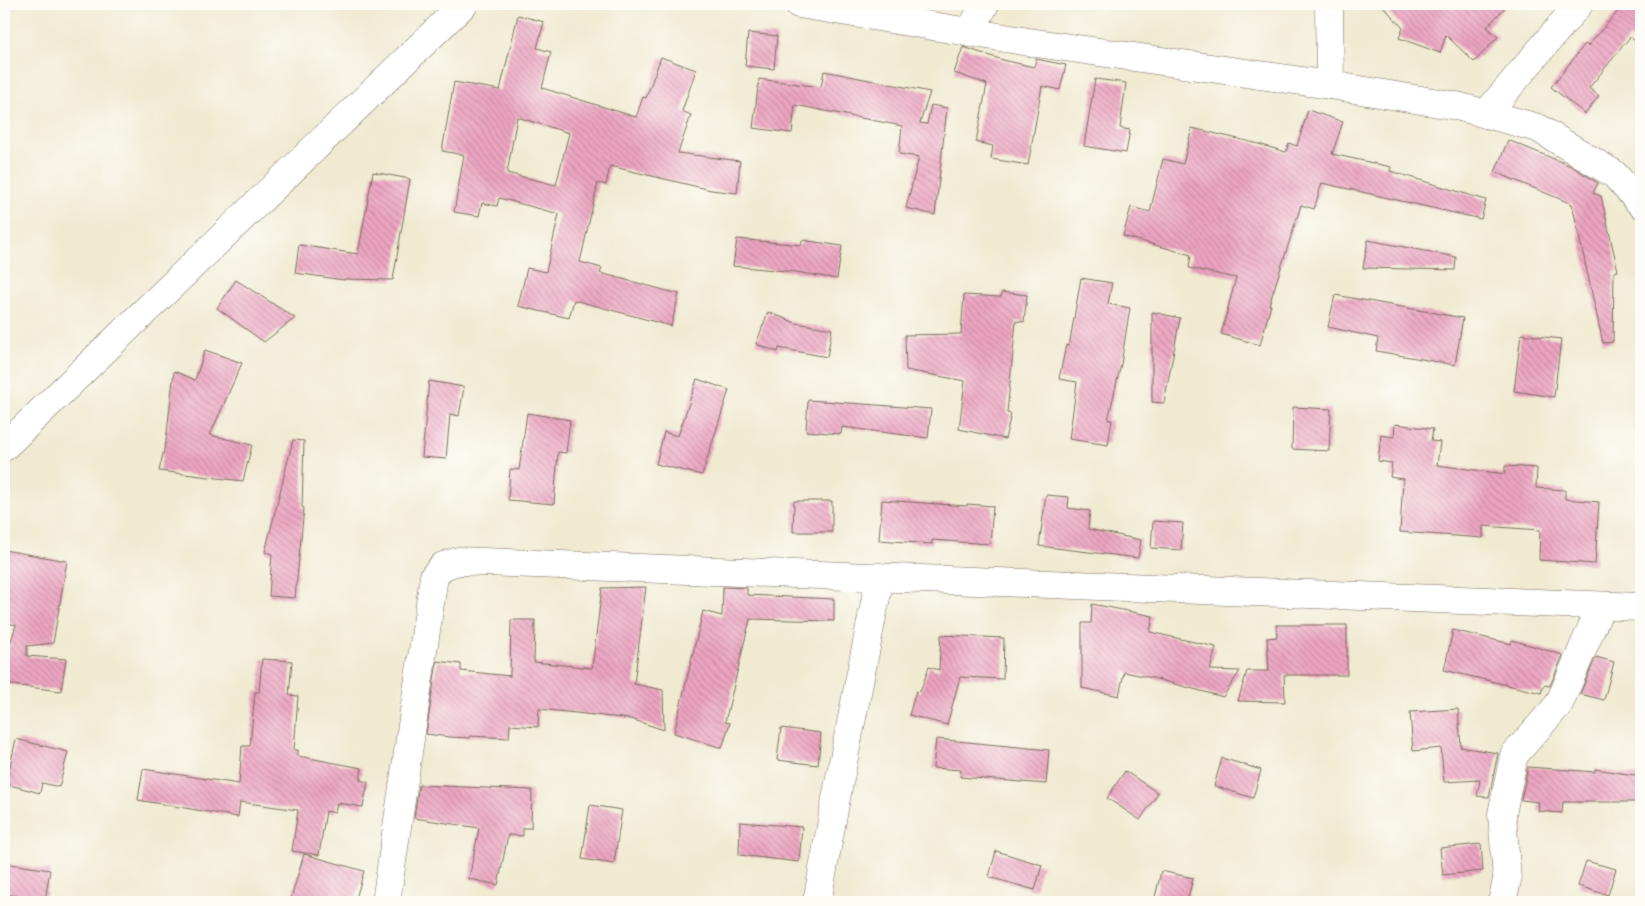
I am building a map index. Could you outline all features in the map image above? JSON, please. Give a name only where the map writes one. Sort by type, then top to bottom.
[{"type":"street","points":[[4,447],[464,4]]},
{"type":"street","points":[[799,4],[969,32],[1330,84],[1457,106],[1538,128],[1614,174],[1641,204]]},
{"type":"street","points":[[969,32],[985,4]]},
{"type":"street","points":[[1329,4],[1330,84]]},
{"type":"street","points":[[1486,114],[1579,4]]},
{"type":"street","points":[[386,902],[434,576],[443,566],[458,561],[1641,607]]},
{"type":"street","points":[[818,902],[837,792],[880,577]]},
{"type":"street","points":[[1502,902],[1507,880],[1502,814],[1514,755],[1559,704],[1601,606]]},
{"type":"building","points":[[1381,4],[1508,4],[1487,27],[1498,37],[1474,62],[1446,35],[1440,53],[1399,38],[1403,28]]},
{"type":"building","points":[[1624,4],[1641,4],[1641,46],[1630,37],[1589,88],[1599,96],[1585,114],[1551,87],[1585,44],[1588,46]]},
{"type":"building","points":[[518,15],[544,22],[537,48],[551,52],[542,88],[636,117],[643,97],[646,98],[661,57],[696,70],[682,111],[691,115],[678,153],[740,161],[737,193],[711,190],[610,166],[606,185],[598,183],[580,262],[602,268],[600,273],[679,294],[671,326],[574,300],[569,318],[518,306],[527,268],[546,272],[559,214],[499,198],[497,206],[482,203],[479,216],[454,212],[464,155],[442,151],[454,82],[500,90]],"holes":[[[517,117],[569,133],[556,185],[507,173]]]},
{"type":"building","points":[[748,33],[777,36],[774,69],[745,66]]},
{"type":"building","points":[[963,47],[1003,60],[1034,67],[1036,59],[1066,65],[1060,90],[1042,86],[1028,165],[991,159],[993,146],[976,142],[987,84],[954,73]]},
{"type":"building","points":[[824,71],[930,92],[920,123],[927,124],[931,105],[947,108],[935,215],[906,208],[919,157],[899,154],[902,126],[795,105],[792,133],[753,128],[759,79],[821,87]]},
{"type":"building","points":[[1095,79],[1126,83],[1120,128],[1130,130],[1126,153],[1084,146]]},
{"type":"building","points":[[1308,110],[1343,122],[1332,154],[1391,167],[1390,171],[1486,200],[1481,219],[1322,183],[1314,209],[1301,205],[1269,305],[1271,305],[1260,345],[1221,334],[1236,278],[1189,268],[1191,255],[1123,236],[1131,207],[1150,212],[1163,159],[1183,164],[1192,128],[1286,152],[1289,143],[1297,146]]},
{"type":"building","points":[[1508,140],[1571,166],[1598,183],[1593,193],[1601,196],[1618,271],[1614,272],[1613,342],[1603,343],[1572,204],[1495,172]]},
{"type":"building","points":[[373,172],[410,179],[393,280],[344,280],[295,273],[299,245],[358,254]]},
{"type":"building","points":[[737,239],[801,245],[802,240],[842,246],[837,279],[796,272],[733,266]]},
{"type":"building","points":[[1368,240],[1456,257],[1455,270],[1363,268]]},
{"type":"building","points":[[1081,278],[1112,283],[1108,304],[1130,308],[1121,364],[1108,420],[1112,420],[1108,445],[1069,439],[1077,382],[1059,379],[1066,345],[1069,346]]},
{"type":"building","points":[[236,280],[295,318],[264,342],[217,308]]},
{"type":"building","points":[[1002,292],[1027,295],[1024,322],[1016,321],[1007,413],[1011,414],[1005,439],[959,429],[965,381],[906,370],[905,335],[961,334],[964,295],[1001,297]]},
{"type":"building","points":[[1335,295],[1463,318],[1455,365],[1376,351],[1378,338],[1328,327]]},
{"type":"building","points":[[768,312],[796,323],[832,329],[827,357],[779,348],[778,352],[756,344]]},
{"type":"building","points":[[1152,312],[1180,318],[1164,403],[1152,402]]},
{"type":"building","points":[[1521,334],[1561,339],[1554,397],[1514,391]]},
{"type":"building","points":[[205,350],[242,363],[210,435],[252,445],[243,481],[159,471],[166,441],[174,371],[195,380]]},
{"type":"building","points":[[697,379],[729,390],[702,475],[656,464],[664,432],[678,436]]},
{"type":"building","points":[[429,381],[464,387],[459,416],[450,414],[446,459],[422,457]]},
{"type":"building","points":[[808,400],[931,409],[928,438],[842,427],[841,434],[806,431]]},
{"type":"building","points":[[1293,407],[1331,409],[1329,451],[1292,449]]},
{"type":"building","points":[[527,413],[570,420],[566,453],[558,452],[554,504],[508,500],[510,469],[519,470]]},
{"type":"building","points":[[1395,424],[1433,429],[1431,441],[1440,442],[1437,465],[1505,474],[1505,466],[1537,468],[1536,488],[1565,490],[1565,499],[1599,502],[1595,564],[1539,560],[1540,530],[1483,526],[1483,538],[1400,532],[1403,479],[1390,477],[1392,463],[1378,461],[1381,435],[1394,437]]},
{"type":"building","points":[[293,440],[304,441],[302,507],[304,508],[295,598],[269,596],[272,554],[265,552]]},
{"type":"building","points":[[1046,495],[1069,497],[1068,508],[1090,511],[1088,529],[1141,540],[1138,558],[1039,546]]},
{"type":"building","points":[[882,500],[993,506],[990,544],[932,540],[932,544],[879,540]]},
{"type":"building","points":[[794,501],[832,501],[832,532],[793,532]]},
{"type":"building","points":[[1153,521],[1183,523],[1181,550],[1151,548]]},
{"type":"building","points":[[4,550],[67,561],[53,643],[27,646],[27,656],[66,659],[61,691],[4,684],[4,664],[16,625],[4,622]]},
{"type":"building","points":[[646,587],[634,684],[663,690],[664,730],[631,719],[539,709],[538,727],[510,725],[509,738],[449,737],[426,734],[437,661],[461,664],[461,671],[510,676],[511,620],[535,620],[534,662],[592,668],[602,588]]},
{"type":"building","points":[[723,587],[747,588],[747,595],[834,599],[834,621],[750,619],[725,722],[730,723],[722,748],[674,733],[703,611],[722,616]]},
{"type":"building","points":[[1092,604],[1153,616],[1150,632],[1216,647],[1210,670],[1240,671],[1223,697],[1124,672],[1119,696],[1082,688],[1082,623],[1091,623]]},
{"type":"building","points":[[1276,625],[1347,625],[1347,675],[1284,675],[1285,702],[1238,701],[1247,671],[1269,671],[1267,638],[1277,637]]},
{"type":"building","points":[[1453,630],[1511,644],[1512,640],[1563,655],[1550,686],[1544,685],[1541,693],[1444,670]]},
{"type":"building","points":[[941,635],[1004,638],[1003,679],[960,677],[947,725],[909,715],[916,691],[920,692],[929,667],[939,670]]},
{"type":"building","points":[[1596,657],[1614,662],[1604,700],[1580,694]]},
{"type":"building","points":[[262,659],[292,661],[289,695],[298,696],[294,750],[298,750],[298,756],[362,768],[360,780],[368,782],[363,807],[337,803],[335,813],[326,811],[319,855],[292,851],[298,810],[240,802],[238,817],[138,800],[143,769],[239,784],[242,746],[250,746],[255,692],[259,692]]},
{"type":"building","points":[[1458,709],[1460,747],[1498,753],[1489,797],[1477,796],[1480,780],[1444,782],[1441,748],[1413,751],[1410,712]]},
{"type":"building","points":[[781,728],[821,733],[818,765],[777,760]]},
{"type":"building","points":[[16,739],[68,752],[59,787],[42,783],[40,793],[6,784]]},
{"type":"building","points":[[936,739],[1049,750],[1046,784],[960,777],[961,770],[933,768]]},
{"type":"building","points":[[1222,758],[1261,770],[1253,798],[1214,786]]},
{"type":"building","points":[[1528,767],[1595,772],[1595,769],[1641,776],[1641,802],[1563,802],[1562,813],[1538,811],[1539,802],[1521,800]]},
{"type":"building","points":[[1125,771],[1158,793],[1140,820],[1107,798]]},
{"type":"building","points":[[419,785],[532,790],[531,828],[523,828],[523,836],[508,835],[498,885],[469,879],[479,828],[414,818]]},
{"type":"building","points":[[590,805],[622,810],[614,864],[582,859]]},
{"type":"building","points":[[740,822],[802,827],[799,862],[739,855]]},
{"type":"building","points":[[1481,844],[1483,871],[1443,875],[1440,848]]},
{"type":"building","points":[[996,851],[1042,865],[1035,890],[989,877]]},
{"type":"building","points":[[304,854],[364,871],[355,902],[290,902]]},
{"type":"building","points":[[1586,861],[1616,869],[1608,895],[1578,886]]},
{"type":"building","points":[[4,863],[50,870],[45,900],[4,894]]},
{"type":"building","points":[[1161,871],[1193,878],[1187,902],[1154,902]]}]
